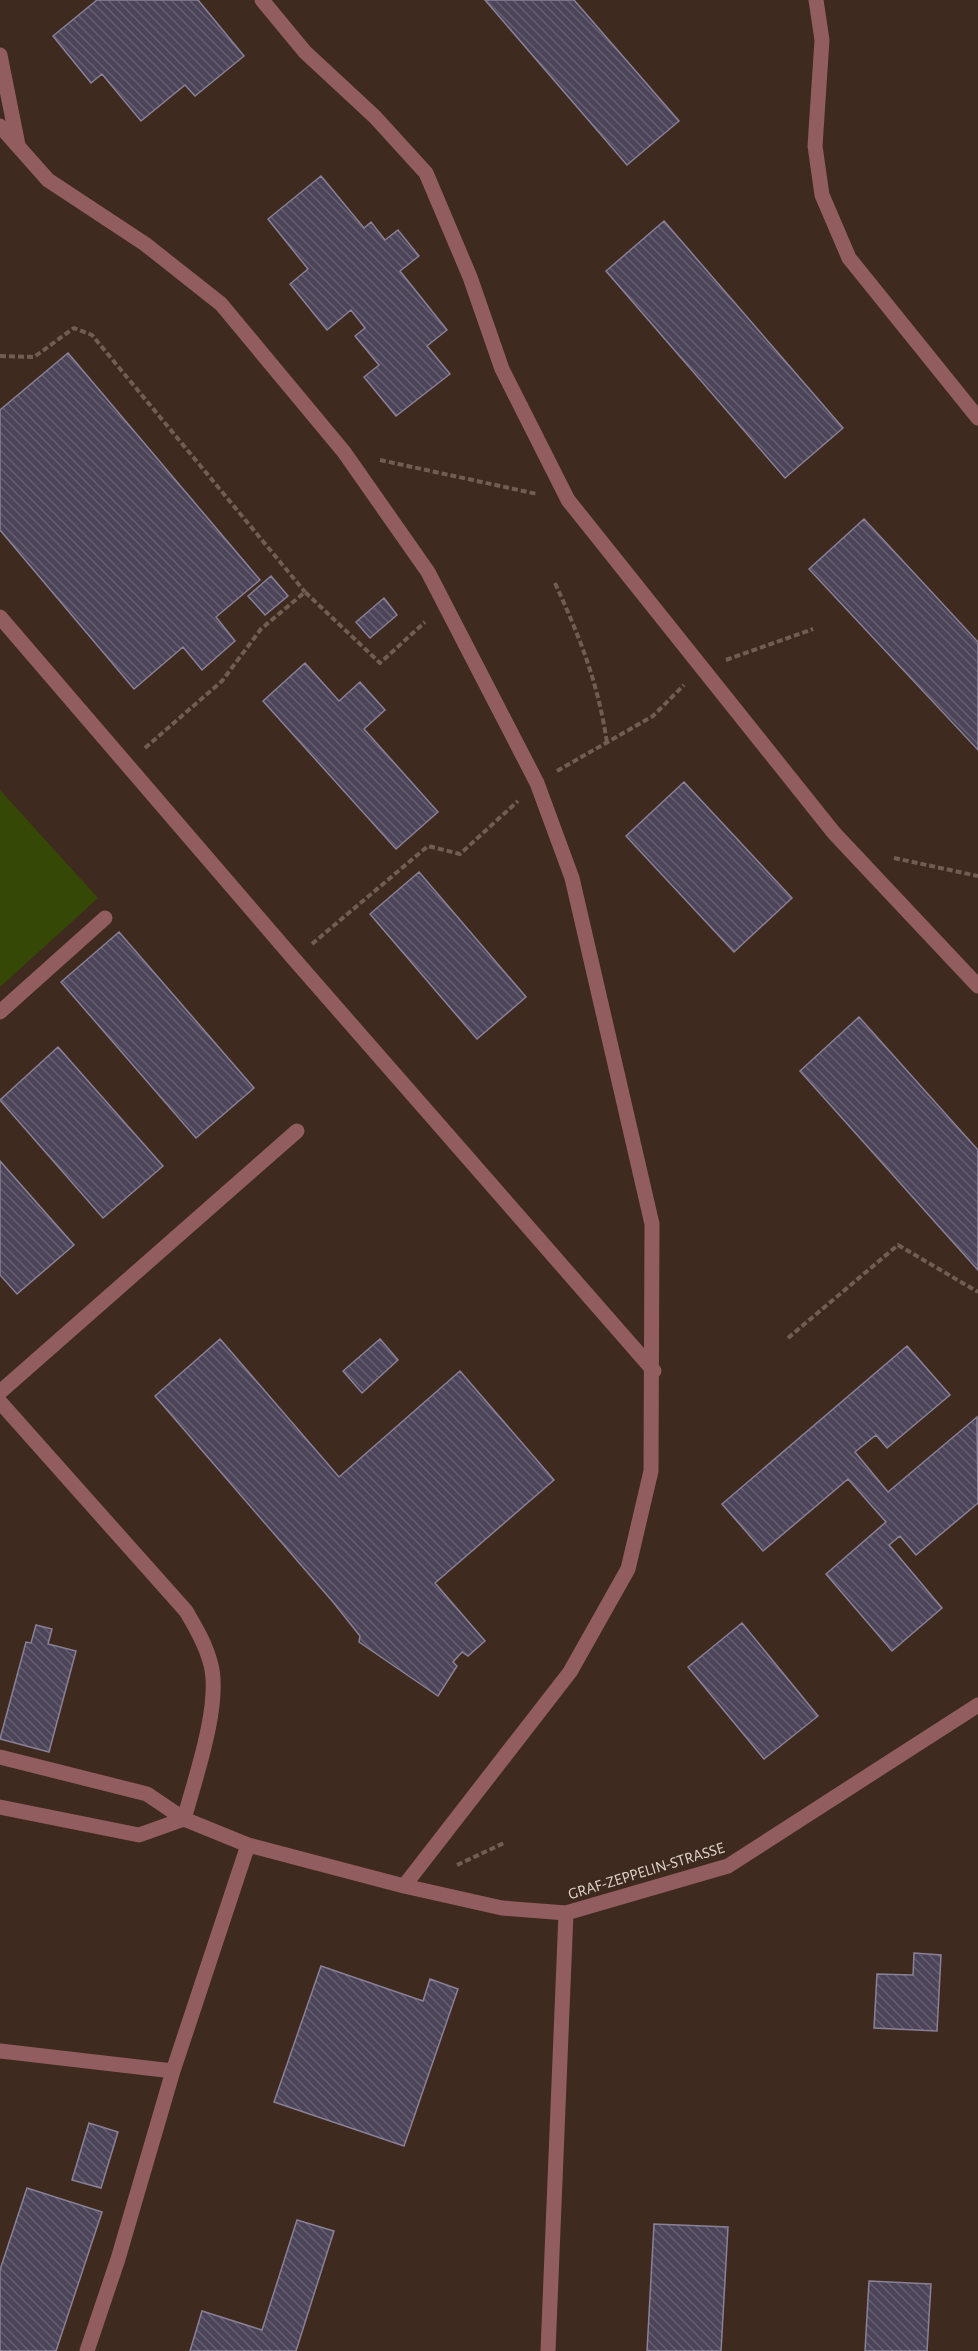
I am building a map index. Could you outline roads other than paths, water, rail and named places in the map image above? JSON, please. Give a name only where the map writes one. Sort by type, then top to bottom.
[{"type":"lane","points":[[262,0],[305,52],[375,117],[426,173],[470,277],[502,369],[568,500],[828,826],[978,986]]},
{"type":"lane","points":[[816,0],[822,40],[815,146],[822,195],[849,258],[978,418]]},
{"type":"lane","points":[[0,55],[19,148]]},
{"type":"lane","points":[[0,126],[48,180],[145,244],[221,304],[344,452],[428,572],[537,783],[572,878],[652,1224],[654,1371],[651,1471],[628,1569],[570,1672],[404,1886]]},
{"type":"lane","points":[[0,617],[654,1371]]},
{"type":"lane","points":[[0,1012],[105,918]]},
{"type":"lane","points":[[0,1392],[297,1131]]},
{"type":"lane","points":[[0,1402],[186,1611],[203,1641],[212,1667],[212,1700],[205,1744],[184,1819],[139,1835],[0,1807]]},
{"type":"lane","name":"GRAF-ZEPPELIN-STRASSE","points":[[0,1757],[147,1794],[184,1819],[248,1845],[404,1886],[502,1908],[566,1913],[728,1866],[978,1705]]},
{"type":"lane","points":[[87,2351],[118,2259],[172,2071],[248,1845]]},
{"type":"lane","points":[[548,2351],[566,1913]]},
{"type":"lane","points":[[1,2056],[172,2071]]}]
